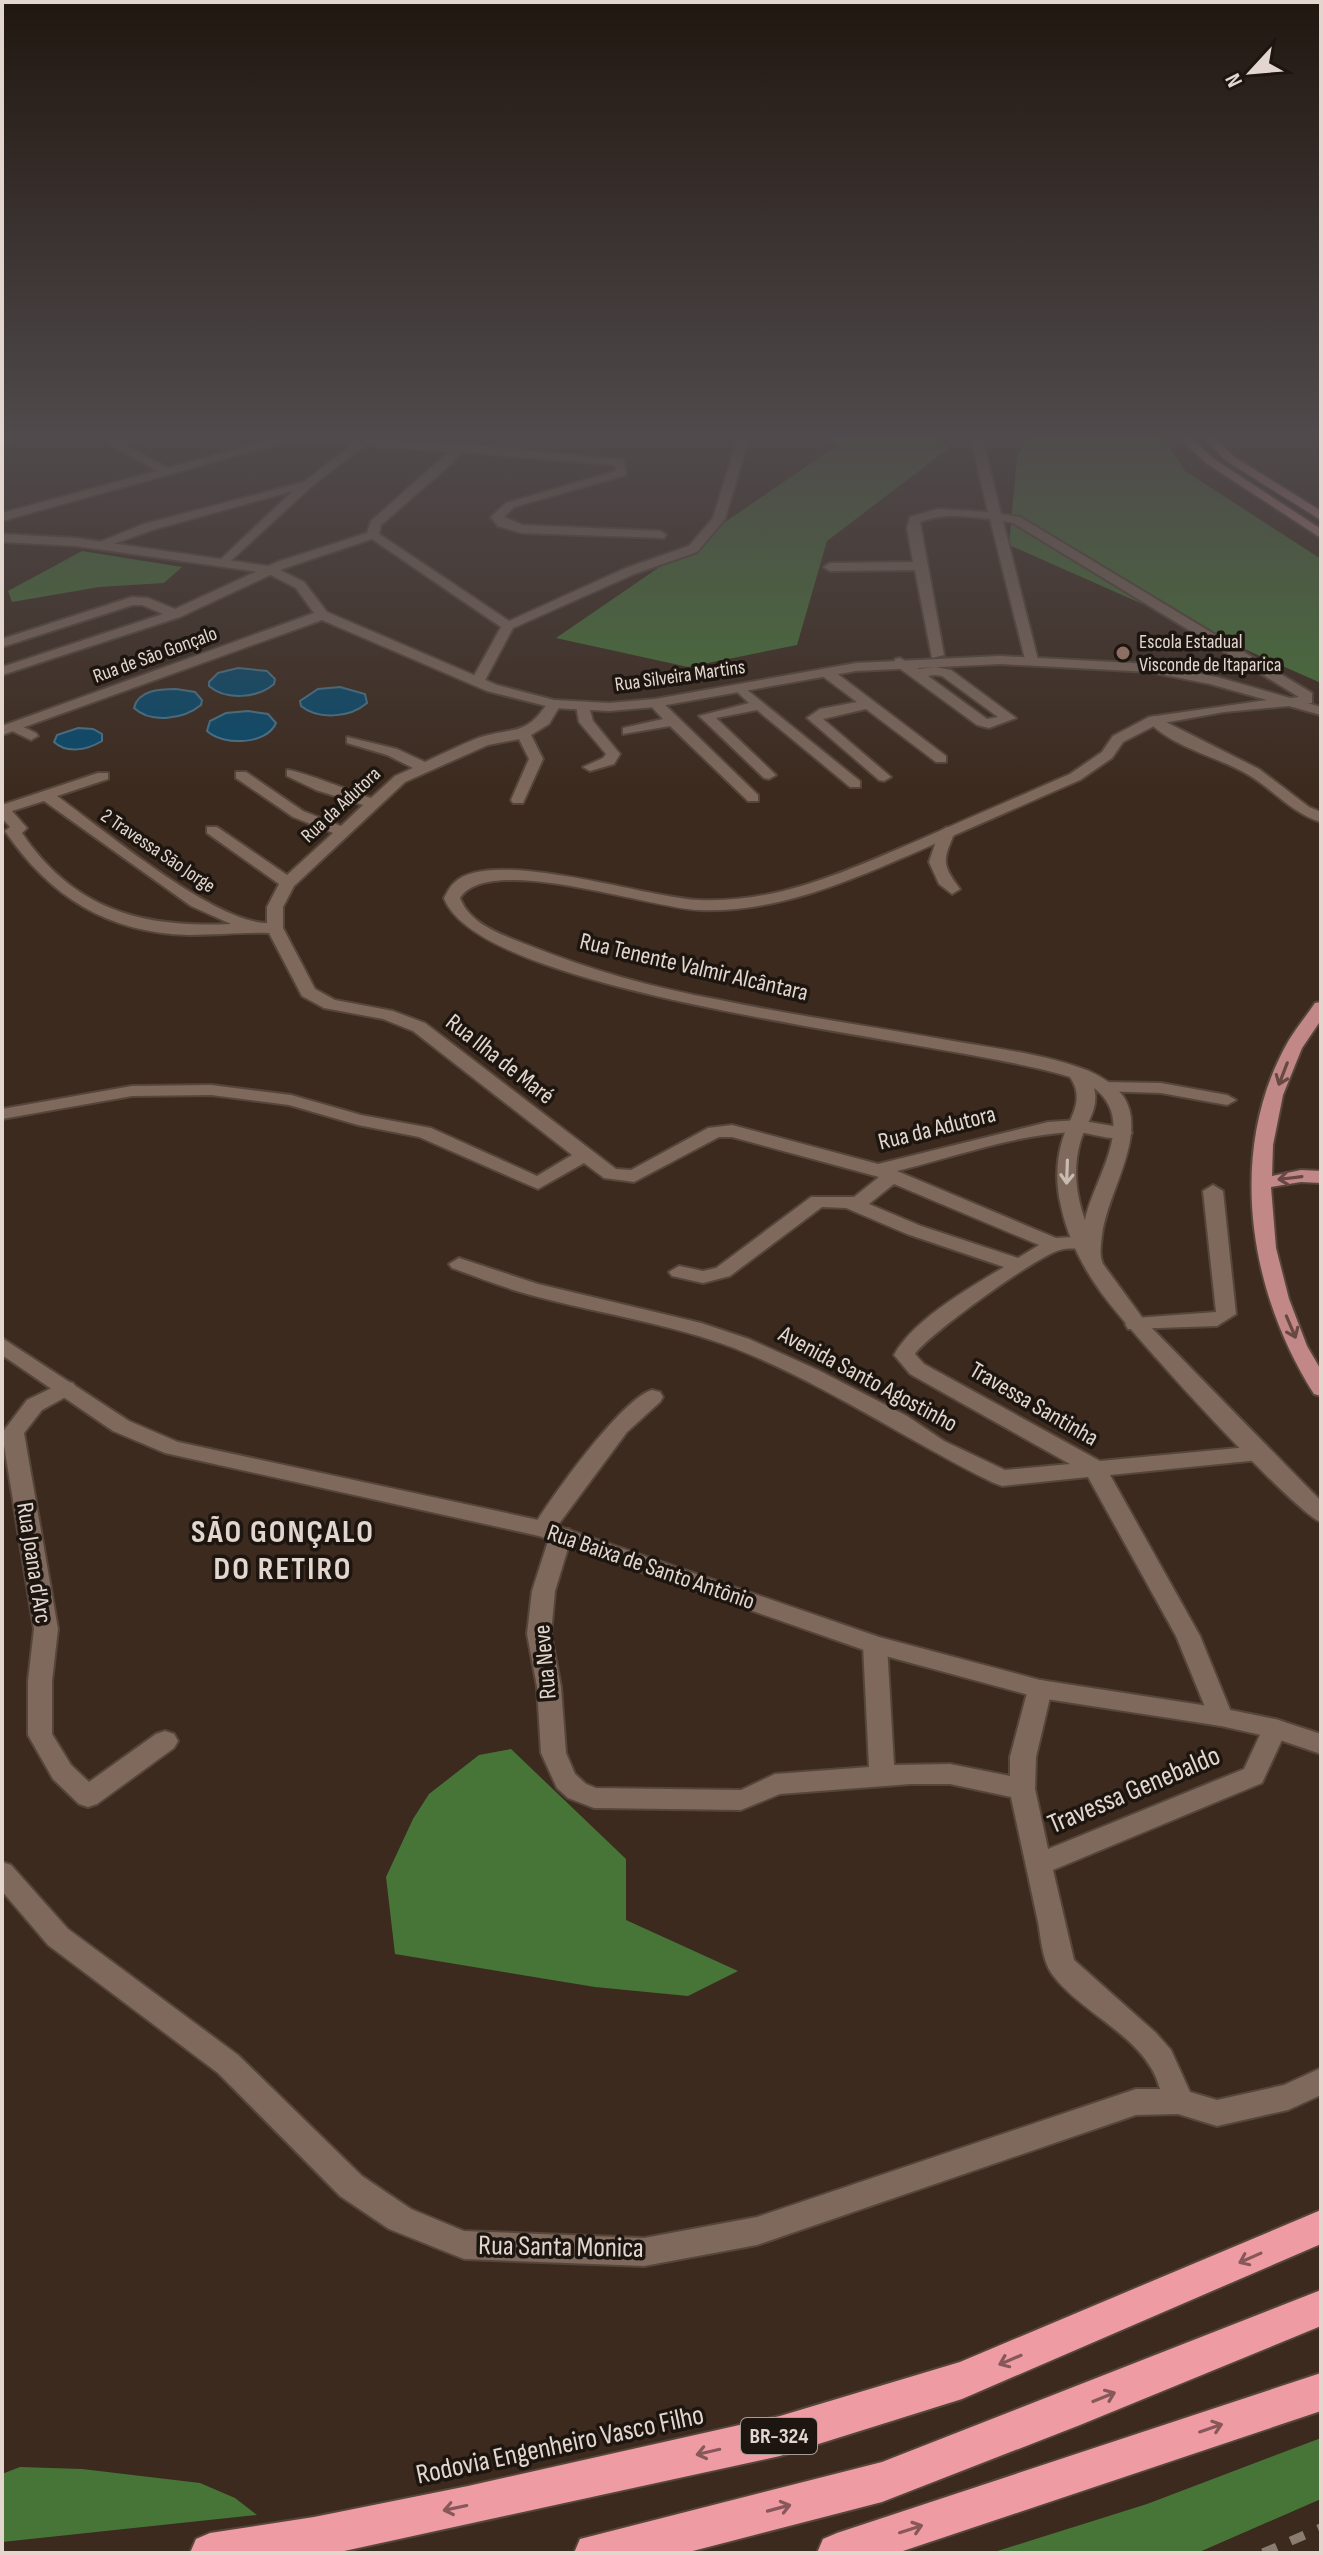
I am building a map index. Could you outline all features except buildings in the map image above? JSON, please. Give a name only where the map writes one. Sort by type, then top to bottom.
[{"type":"highway","name":"Rodovia Engenheiro Vasco Filho","points":[[210,2553],[314,2537],[438,2512],[780,2436],[962,2380],[1321,2227]]},
{"type":"highway","points":[[594,2553],[653,2541],[882,2482],[1095,2401],[1321,2308]]},
{"type":"highway","points":[[837,2553],[1321,2392]]},
{"type":"main road","points":[[1321,1007],[1310,1020],[1283,1073],[1265,1133],[1260,1184],[1260,1212],[1278,1297],[1311,1374],[1321,1389]]},
{"type":"main road","points":[[1260,1184],[1301,1176],[1321,1177]]},
{"type":"street","name":"Rua Silveira Martins","points":[[160,553],[270,570],[300,585],[322,615],[477,683],[522,698],[554,704],[655,703],[900,662],[1031,660],[1150,668],[1212,680],[1321,711]]},
{"type":"street","points":[[225,562],[234,553]]},
{"type":"street","points":[[2,671],[175,614],[270,570],[319,553]]},
{"type":"street","points":[[400,553],[508,626]]},
{"type":"street","points":[[655,553],[666,557]]},
{"type":"street","points":[[477,683],[508,626],[679,553]]},
{"type":"street","points":[[918,553],[937,655]]},
{"type":"street","points":[[1004,553],[1031,660]]},
{"type":"street","points":[[1071,553],[1307,696],[1307,700],[1290,702]]},
{"type":"street","points":[[830,567],[920,566]]},
{"type":"street","points":[[2,643],[132,601],[144,601],[175,614]]},
{"type":"street","name":"Rua de São Gonçalo","points":[[8,729],[322,615]]},
{"type":"street","points":[[900,662],[916,674],[982,722],[992,724],[1009,718],[946,673],[916,674]]},
{"type":"street","points":[[826,672],[941,759]]},
{"type":"street","points":[[741,689],[855,784]]},
{"type":"street","name":"Rua Tenente Valmir Alcântara","points":[[1105,1087],[1077,1073],[1031,1061],[663,992],[586,972],[534,954],[481,930],[464,918],[452,898],[460,885],[471,879],[499,873],[534,876],[672,902],[750,903],[796,894],[829,883],[1075,777],[1107,755],[1118,739],[1154,720],[1224,708],[1290,702]]},
{"type":"street","points":[[655,703],[753,798]]},
{"type":"street","points":[[518,800],[536,759],[523,734],[544,721],[554,704]]},
{"type":"street","points":[[868,704],[825,712],[814,718],[884,777]]},
{"type":"street","points":[[760,705],[706,716],[769,775]]},
{"type":"street","points":[[583,706],[586,722],[613,754],[609,761],[590,767]]},
{"type":"street","points":[[1154,720],[1165,729],[1254,772],[1304,810],[1321,817]]},
{"type":"street","points":[[628,731],[672,721]]},
{"type":"street","points":[[8,729],[31,736]]},
{"type":"street","name":"Rua da Adutora","points":[[275,928],[275,907],[288,883],[400,779],[484,741],[523,734]]},
{"type":"street","points":[[352,740],[392,752],[423,767]]},
{"type":"street","points":[[292,773],[330,790],[375,804]]},
{"type":"street","points":[[241,775],[298,814],[343,832]]},
{"type":"street","points":[[103,776],[2,810],[19,828],[13,831],[35,866],[85,905],[158,927],[185,930],[275,928]]},
{"type":"street","name":"2 Travessa São Jorge","points":[[45,795],[197,903],[254,927]]},
{"type":"street","points":[[212,830],[288,883]]},
{"type":"street","points":[[947,832],[936,867],[937,874],[952,889]]},
{"type":"street","name":"Rua Ilha de Maré","points":[[275,928],[301,984],[316,999],[387,1015],[419,1027],[611,1174],[634,1176],[715,1132]]},
{"type":"street","points":[[1077,1073],[1088,1092],[1088,1103],[1070,1144],[1066,1182],[1087,1248],[1114,1301],[1321,1514]]},
{"type":"street","points":[[1105,1087],[1161,1088],[1227,1100]]},
{"type":"street","points":[[1087,1248],[1098,1201],[1123,1133],[1122,1113],[1105,1087]]},
{"type":"street","points":[[2,1114],[132,1091],[211,1090],[291,1100],[358,1120],[424,1132],[538,1183],[584,1155]]},
{"type":"street","points":[[1078,1126],[1123,1133]]},
{"type":"street","name":"Rua da Adutora","points":[[715,1132],[746,1134],[885,1173],[1024,1132],[1078,1126]]},
{"type":"street","points":[[856,1205],[885,1173],[1054,1244]]},
{"type":"street","points":[[1135,1324],[1217,1320],[1226,1314],[1213,1191]]},
{"type":"street","points":[[679,1272],[703,1277],[723,1272],[818,1201],[838,1200],[914,1230],[1018,1265]]},
{"type":"street","name":"Travessa Santinha","points":[[1087,1248],[1054,1244],[1018,1265],[968,1298],[909,1346],[904,1355],[917,1369],[1093,1467],[1188,1636],[1221,1717]]},
{"type":"street","name":"Avenida Santo Agostinho","points":[[459,1264],[532,1289],[701,1330],[754,1348],[899,1421],[936,1446],[1002,1478],[1259,1453]]},
{"type":"street","name":"Rua Baixa de Santo Antônio","points":[[2,1345],[121,1426],[173,1448],[552,1532],[875,1645],[1040,1689],[1221,1717],[1275,1729],[1321,1744]]},
{"type":"street","name":"Rua Joana d'Arc","points":[[66,1388],[42,1398],[20,1419],[13,1433],[46,1629],[40,1681],[40,1735],[62,1772],[88,1797],[165,1741]]},
{"type":"street","name":"Rua Neve","points":[[652,1397],[619,1427],[552,1532],[539,1627],[549,1690],[550,1745],[569,1785],[576,1792],[594,1798],[741,1800],[775,1784],[882,1776]]},
{"type":"street","points":[[875,1645],[882,1776],[950,1774],[1022,1789]]},
{"type":"street","points":[[1040,1689],[1023,1757],[1022,1789],[1061,1965],[1072,1980],[1128,2023],[1144,2041],[1172,2080],[1178,2101]]},
{"type":"street","name":"Travessa Genebaldo","points":[[1037,1865],[1253,1776],[1275,1729]]},
{"type":"street","name":"Rua Santa Monica","points":[[2,1873],[58,1937],[228,2064],[351,2186],[400,2219],[464,2245],[644,2252],[757,2231],[1136,2102],[1178,2101],[1217,2113],[1288,2097],[1321,2081]]},
{"type":"green space","points":[[78,553],[182,567],[164,583],[99,587],[12,602],[8,591]]},
{"type":"green space","points":[[680,553],[823,553],[797,645],[688,667],[556,638]]},
{"type":"green space","points":[[1028,553],[1312,553],[1321,559],[1321,683]]},
{"type":"green space","points":[[511,1749],[626,1859],[626,1920],[738,1971],[688,1996],[595,1987],[395,1954],[386,1877],[413,1819],[429,1794],[479,1755]]},
{"type":"green space","points":[[1321,2438],[1321,2499],[1197,2553],[991,2553],[1147,2504]]},
{"type":"green space","points":[[20,2467],[82,2469],[200,2483],[235,2498],[257,2515],[2,2542],[2,2474]]},
{"type":"water","points":[[238,668],[267,671],[275,679],[274,684],[242,696],[224,694],[209,686],[218,673]]},
{"type":"water","points":[[340,687],[365,694],[367,703],[352,712],[334,715],[316,714],[301,706],[300,701],[318,689]]},
{"type":"water","points":[[176,689],[195,692],[202,700],[201,705],[186,714],[168,718],[149,716],[134,708],[145,694]]},
{"type":"water","points":[[248,711],[268,714],[276,723],[264,736],[244,741],[223,739],[207,731],[210,721],[226,713]]},
{"type":"water","points":[[78,728],[93,729],[102,734],[102,741],[77,749],[65,748],[54,742],[57,735]]},
{"type":"railway","points":[[1263,2553],[1321,2528]]},
{"type":"place","name":"Escola Estadual Visconde de Itaparica","points":[[1123,653]]},
{"type":"district","name":"SÃO GONÇALO DO RETIRO","points":[[283,1550]]}]
